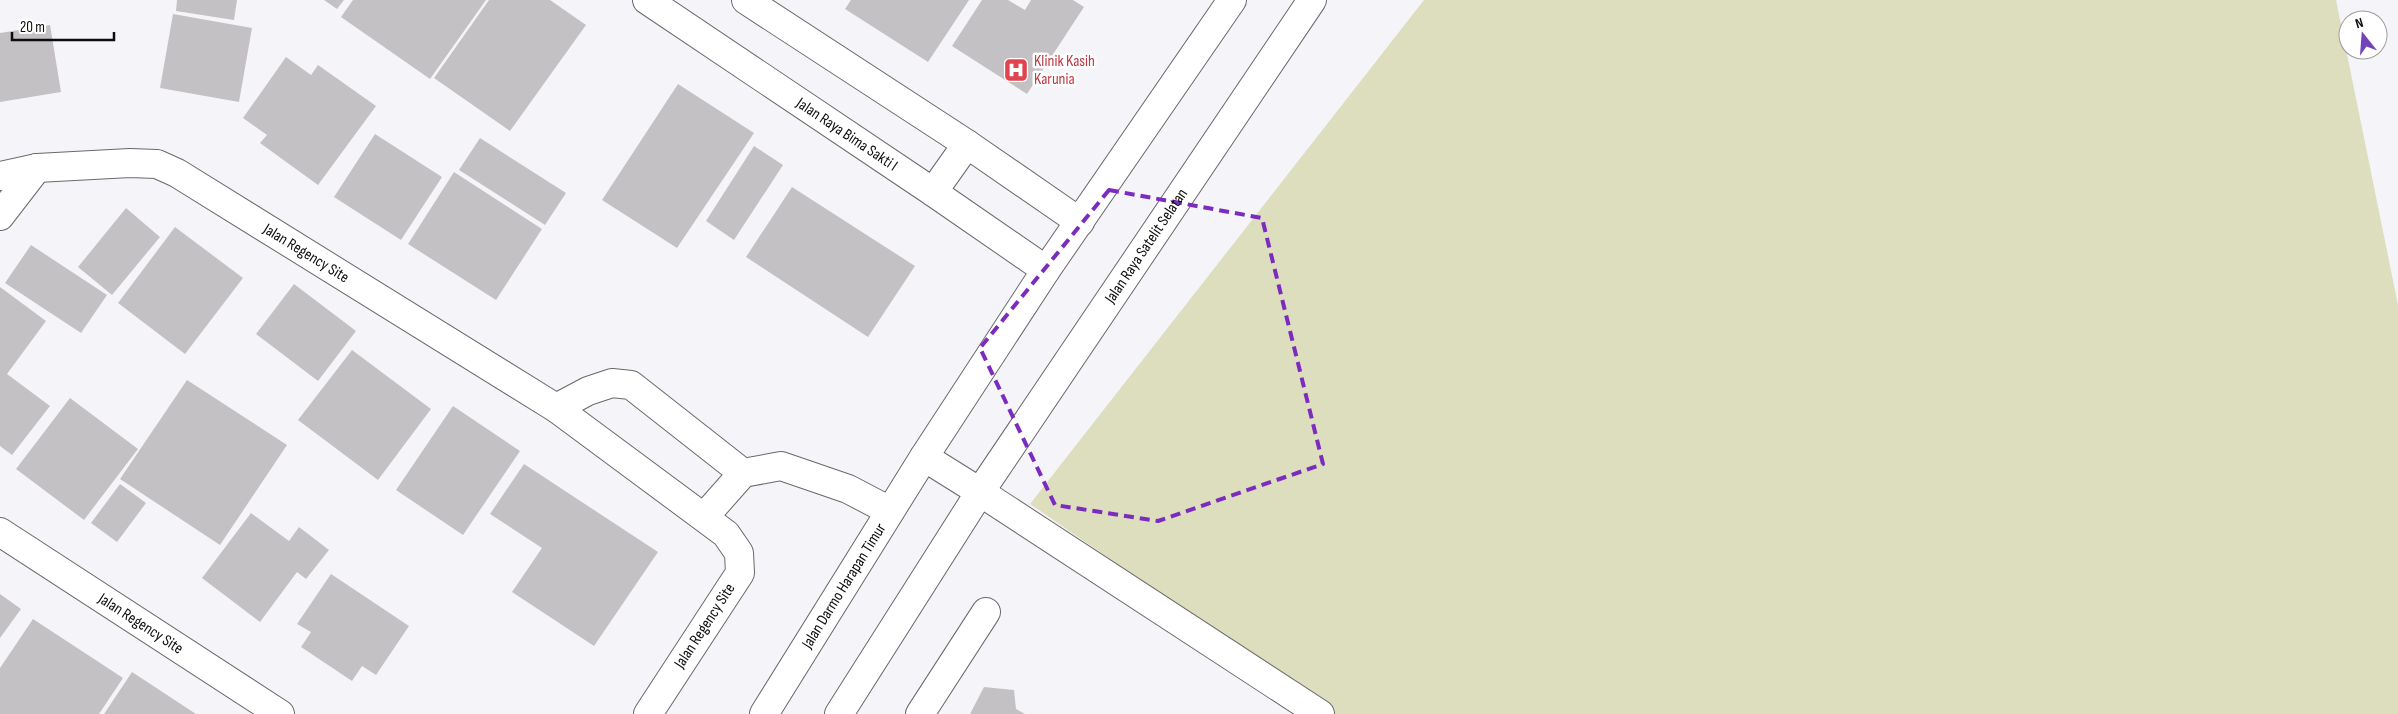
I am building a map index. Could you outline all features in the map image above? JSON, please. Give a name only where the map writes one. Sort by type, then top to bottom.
[{"type":"street","name":"Jalan Raya Bima Sakti I","points":[[647,0],[1046,270]]},
{"type":"street","points":[[746,0],[967,144],[1080,222]]},
{"type":"street","points":[[1232,0],[1046,270],[924,457],[1320,714]]},
{"type":"street","name":"Jalan Raya Satelit Selatan","points":[[980,492],[1312,0]]},
{"type":"street","points":[[933,192],[967,144]]},
{"type":"street","name":"Jalan Regency Site","points":[[0,176],[37,168],[157,164],[177,173],[556,408],[726,534],[740,554],[740,574],[648,714]]},
{"type":"street","points":[[0,216],[37,168]]},
{"type":"street","points":[[556,408],[588,391],[612,383],[631,385],[743,473]]},
{"type":"street","name":"Jalan Darmo Harapan Timur","points":[[764,714],[924,457]]},
{"type":"street","points":[[704,516],[743,473],[781,466],[848,489],[890,511]]},
{"type":"street","points":[[840,714],[980,492]]},
{"type":"street","name":"Jalan Regency Site","points":[[0,532],[280,714]]},
{"type":"street","points":[[920,714],[986,612]]},
{"type":"highlighted area","points":[[1109,190],[1262,218],[1323,464],[1158,521],[1055,505],[980,348]]},
{"type":"green space","points":[[1424,0],[2336,0],[2338,10],[2338,60],[2348,60],[2398,305],[2398,714],[1335,714],[1030,504]]},
{"type":"building","points":[[177,0],[237,0],[234,20],[176,11]]},
{"type":"building","points":[[324,0],[344,0],[337,9]]},
{"type":"building","points":[[353,0],[486,0],[430,79],[341,17]]},
{"type":"building","points":[[489,0],[550,0],[586,25],[510,131],[434,78]]},
{"type":"building","points":[[851,0],[969,0],[928,62],[845,9]]},
{"type":"building","name":"Klinik Kasih Karunia","points":[[982,0],[1008,0],[1025,10],[1031,0],[1073,0],[1084,7],[1027,94],[952,46]]},
{"type":"building","points":[[173,14],[252,28],[239,102],[160,88]]},
{"type":"building","points":[[50,25],[61,92],[0,102],[0,33]]},
{"type":"building","points":[[286,57],[311,75],[318,65],[376,106],[318,185],[260,143],[267,135],[243,118]]},
{"type":"building","points":[[678,84],[754,133],[677,248],[602,200]]},
{"type":"building","points":[[375,134],[442,177],[401,240],[334,197]]},
{"type":"building","points":[[480,138],[566,193],[545,225],[459,170]]},
{"type":"building","points":[[754,146],[783,165],[734,240],[706,221]]},
{"type":"building","points":[[454,172],[542,229],[496,300],[408,244]]},
{"type":"building","points":[[792,187],[915,266],[868,337],[746,257]]},
{"type":"building","points":[[126,208],[160,237],[112,295],[78,267]]},
{"type":"building","points":[[175,227],[243,278],[185,354],[118,303]]},
{"type":"building","points":[[31,245],[107,295],[81,333],[5,283]]},
{"type":"building","points":[[294,284],[356,331],[318,381],[256,334]]},
{"type":"building","points":[[0,287],[46,321],[7,374],[50,406],[12,455],[0,446]]},
{"type":"building","points":[[352,350],[431,409],[378,480],[298,420]]},
{"type":"building","points":[[187,380],[287,445],[220,545],[120,479]]},
{"type":"building","points":[[70,398],[138,449],[84,520],[16,469]]},
{"type":"building","points":[[453,406],[520,451],[463,535],[396,490]]},
{"type":"building","points":[[524,464],[658,552],[594,646],[512,592],[542,548],[490,514]]},
{"type":"building","points":[[120,484],[146,503],[117,542],[91,523]]},
{"type":"building","points":[[251,513],[289,541],[299,527],[329,550],[306,579],[297,572],[260,622],[202,578]]},
{"type":"building","points":[[331,574],[409,626],[376,675],[362,666],[352,681],[301,647],[311,632],[297,624]]},
{"type":"building","points":[[0,594],[21,609],[0,638]]},
{"type":"building","points":[[33,619],[123,678],[99,714],[0,714],[0,668]]},
{"type":"building","points":[[132,672],[196,714],[104,714]]},
{"type":"building","points":[[984,687],[1014,690],[1016,709],[1025,714],[970,714]]},
{"type":"place","name":"Klinik Kasih Karunia","points":[[1016,70]]}]
